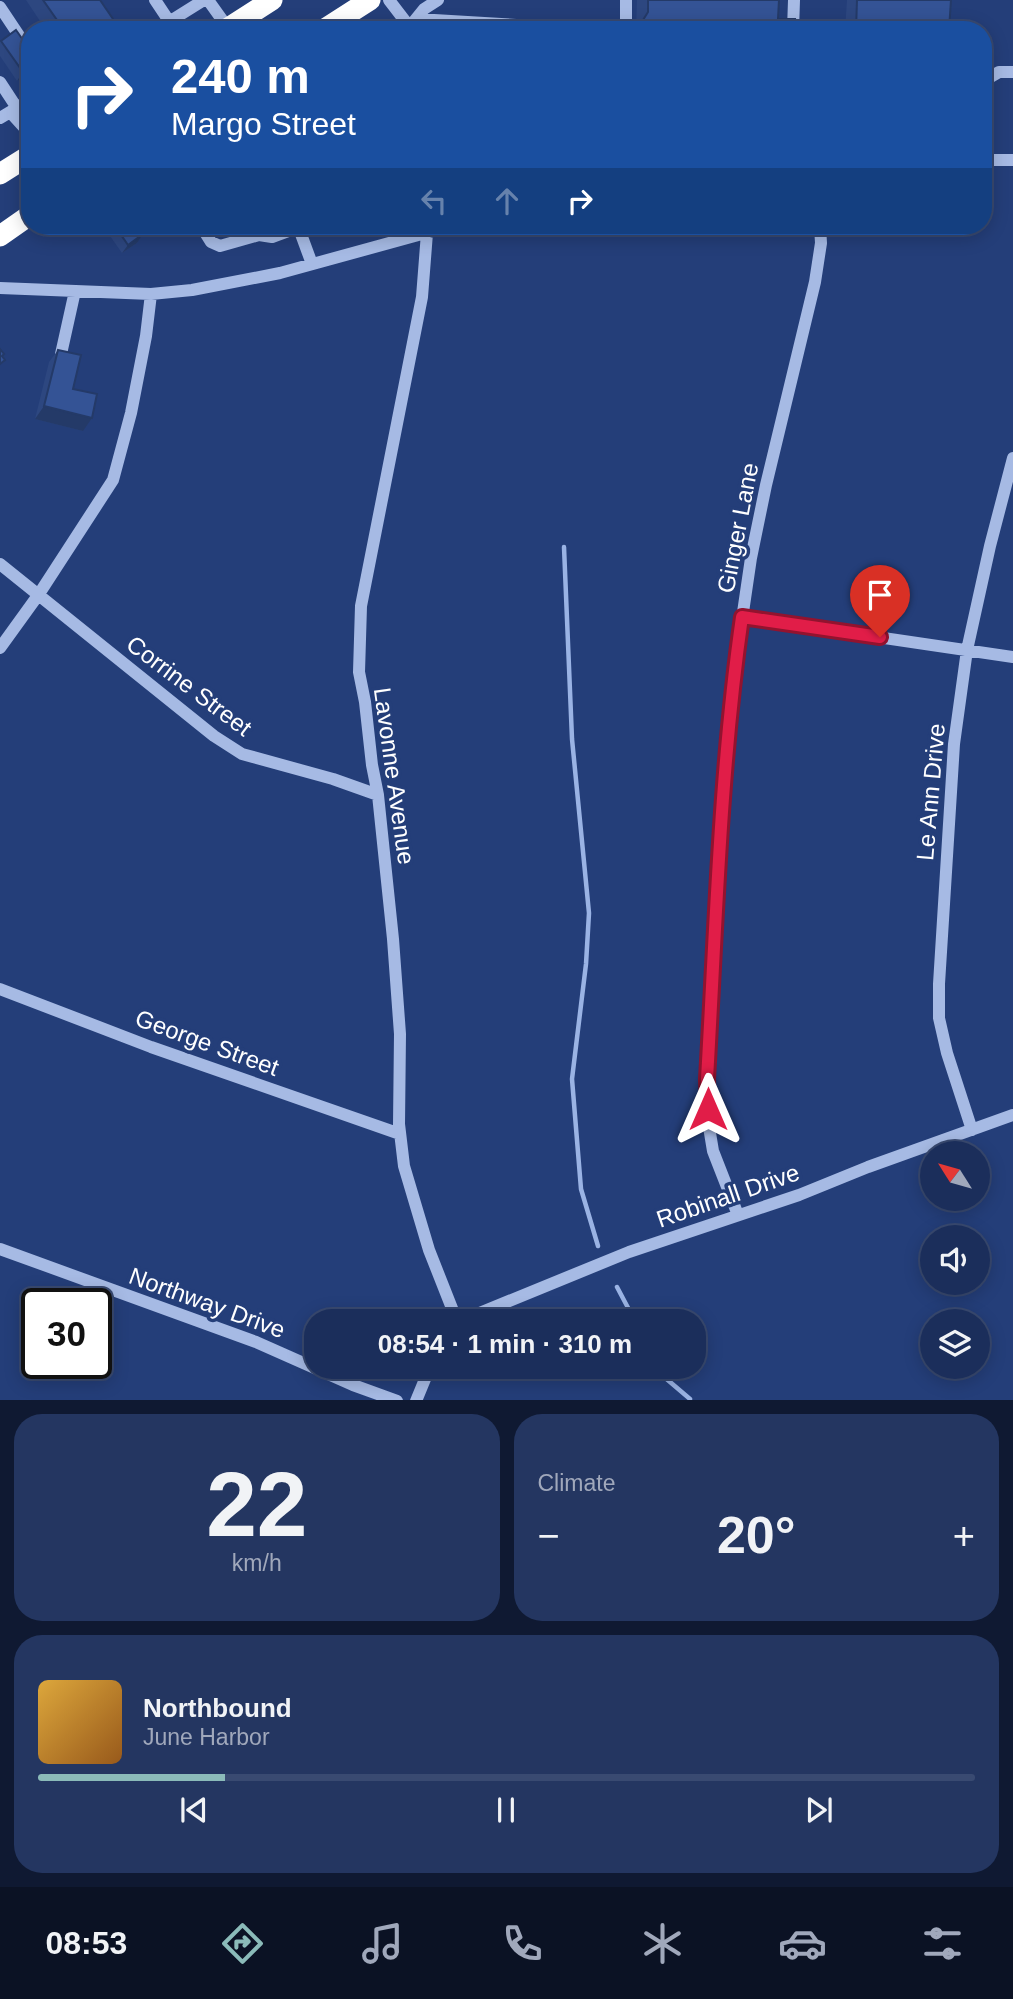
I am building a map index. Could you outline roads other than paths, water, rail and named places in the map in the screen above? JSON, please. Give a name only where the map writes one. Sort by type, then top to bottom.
[{"type":"highway","points":[[239,21],[272,0]]},
{"type":"highway","points":[[337,21],[370,0]]},
{"type":"highway","points":[[0,174],[21,161]]},
{"type":"highway","points":[[0,236],[21,221]]},
{"type":"street","points":[[155,0],[169,21],[201,1],[220,21]]},
{"type":"street","points":[[390,0],[406,21]]},
{"type":"street","points":[[415,21],[424,9],[438,0]]},
{"type":"street","points":[[625,21],[626,0]]},
{"type":"street","points":[[793,21],[794,0]]},
{"type":"street","points":[[0,7],[21,38]]},
{"type":"street","points":[[992,76],[999,72],[1013,72]]},
{"type":"street","points":[[0,82],[9,113]]},
{"type":"street","points":[[992,160],[1013,160]]},
{"type":"street","points":[[207,235],[211,242],[220,246],[259,235],[277,235]]},
{"type":"street","points":[[301,235],[312,264]]},
{"type":"street","points":[[3,287],[151,294],[192,290],[280,274],[409,235]]},
{"type":"street","name":"Lavonne Avenue","points":[[426,235],[422,297],[361,606],[359,672],[378,795],[393,939],[399,1021],[400,1134],[404,1166],[425,1238],[453,1309]]},
{"type":"street","name":"Ginger Lane","points":[[738,1215],[713,1151],[707,1090],[732,687],[751,558],[815,282],[821,235]]},
{"type":"street","points":[[61,354],[75,291]]},
{"type":"street","points":[[0,648],[39,594],[113,480],[131,414],[151,294]]},
{"type":"street","name":"Le Ann Drive","points":[[972,1130],[947,1053],[939,1018],[939,984],[954,744],[967,650],[1013,458]]},
{"type":"street","name":"Corrine Street","points":[[0,564],[214,736],[242,754],[333,779],[378,795]]},
{"type":"street","points":[[742,617],[1013,657]]},
{"type":"street","name":"George Street","points":[[0,989],[151,1047],[400,1134]]},
{"type":"street","name":"Robinall Drive","points":[[488,1309],[629,1252],[799,1195],[1013,1115]]},
{"type":"street","name":"Northway Drive","points":[[0,1250],[256,1342],[353,1385],[394,1400]]},
{"type":"street","points":[[416,1400],[425,1379]]},
{"type":"waterway","points":[[564,547],[572,739],[589,913],[586,964],[572,1079],[581,1189],[598,1246]]},
{"type":"waterway","points":[[617,1287],[629,1309]]},
{"type":"waterway","points":[[667,1379],[690,1399]]}]
